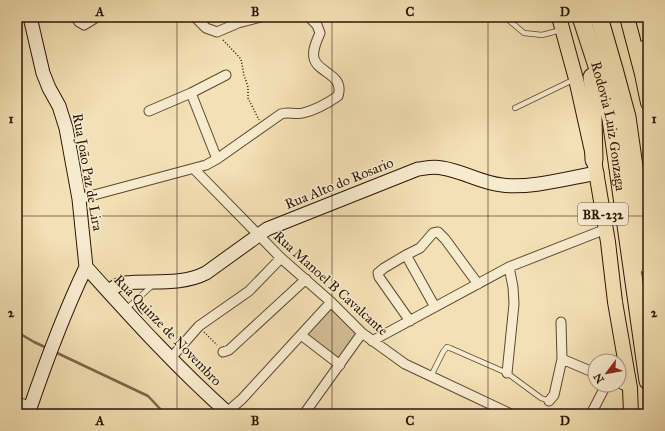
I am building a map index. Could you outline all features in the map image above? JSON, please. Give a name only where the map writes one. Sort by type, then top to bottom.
[{"type":"highway","points":[[575,17],[591,69],[594,86],[593,118],[596,167]]},
{"type":"highway","name":"Rodovia Luiz Gonzaga","points":[[581,17],[594,58],[619,118],[648,266]]},
{"type":"highway","name":"Rodovia Luiz Gonzaga","points":[[599,17],[614,69],[648,380]]},
{"type":"main road","points":[[627,17],[641,47],[648,103]]},
{"type":"main road","name":"BR-232","points":[[561,23],[576,79],[596,167],[606,229],[621,353]]},
{"type":"main road","name":"BR-232","points":[[626,393],[631,414]]},
{"type":"street","name":"Rua João Paz de Lira","points":[[30,17],[43,73],[65,123],[79,199],[86,267]]},
{"type":"street","points":[[75,17],[82,25],[87,24],[97,17]]},
{"type":"street","points":[[195,17],[206,28],[217,32],[238,23],[261,17]]},
{"type":"street","points":[[79,199],[206,165],[217,159],[281,114],[289,112],[302,113],[338,96],[338,84],[336,80],[319,66],[314,58],[316,42],[320,33],[317,25],[309,17]]},
{"type":"street","points":[[149,111],[191,93],[226,75]]},
{"type":"street","points":[[191,93],[217,159]]},
{"type":"street","name":"Rua Alto do Rosario","points":[[108,291],[124,283],[176,281],[199,276],[206,273],[258,235],[278,224],[418,169],[430,167],[443,168],[486,182],[513,186],[528,185],[596,167]]},
{"type":"street","name":"Rua Manoel B Cavalcante","points":[[194,169],[281,258],[331,302],[362,333],[405,364],[511,414]]},
{"type":"street","points":[[372,340],[510,268],[606,229]]},
{"type":"street","points":[[410,320],[379,277],[378,273],[384,268],[420,248],[433,233],[438,232],[478,284]]},
{"type":"street","points":[[406,255],[435,307]]},
{"type":"street","points":[[170,359],[199,326],[250,291],[281,258]]},
{"type":"street","points":[[17,402],[29,410],[44,366],[86,267]]},
{"type":"street","name":"Rua Quinze de Novembro","points":[[86,267],[170,359],[226,413]]},
{"type":"street","points":[[507,373],[514,304],[510,268]]},
{"type":"street","points":[[224,352],[229,350],[306,279]]},
{"type":"street","points":[[226,413],[242,399],[331,302]]},
{"type":"street","points":[[549,401],[554,395],[562,359],[562,322]]},
{"type":"street","points":[[304,414],[362,333]]},
{"type":"street","points":[[301,335],[340,365]]},
{"type":"street","points":[[562,359],[587,370]]},
{"type":"street","points":[[591,414],[602,393]]},
{"type":"lane","points":[[505,17],[524,33],[542,35],[561,23]]},
{"type":"lane","points":[[515,108],[576,79]]},
{"type":"lane","points":[[124,310],[156,282]]},
{"type":"lane","points":[[431,376],[443,352],[448,347],[507,373],[541,398],[549,401]]},
{"type":"path","points":[[217,32],[241,59],[248,87],[248,98],[262,126]]},
{"type":"path","points":[[199,326],[224,352]]},
{"type":"shaded area","points":[[331,305],[360,333],[340,361],[304,334]]},
{"type":"waterway","points":[[17,332],[47,348]]},
{"type":"waterway","points":[[55,352],[148,396],[165,414]]}]
